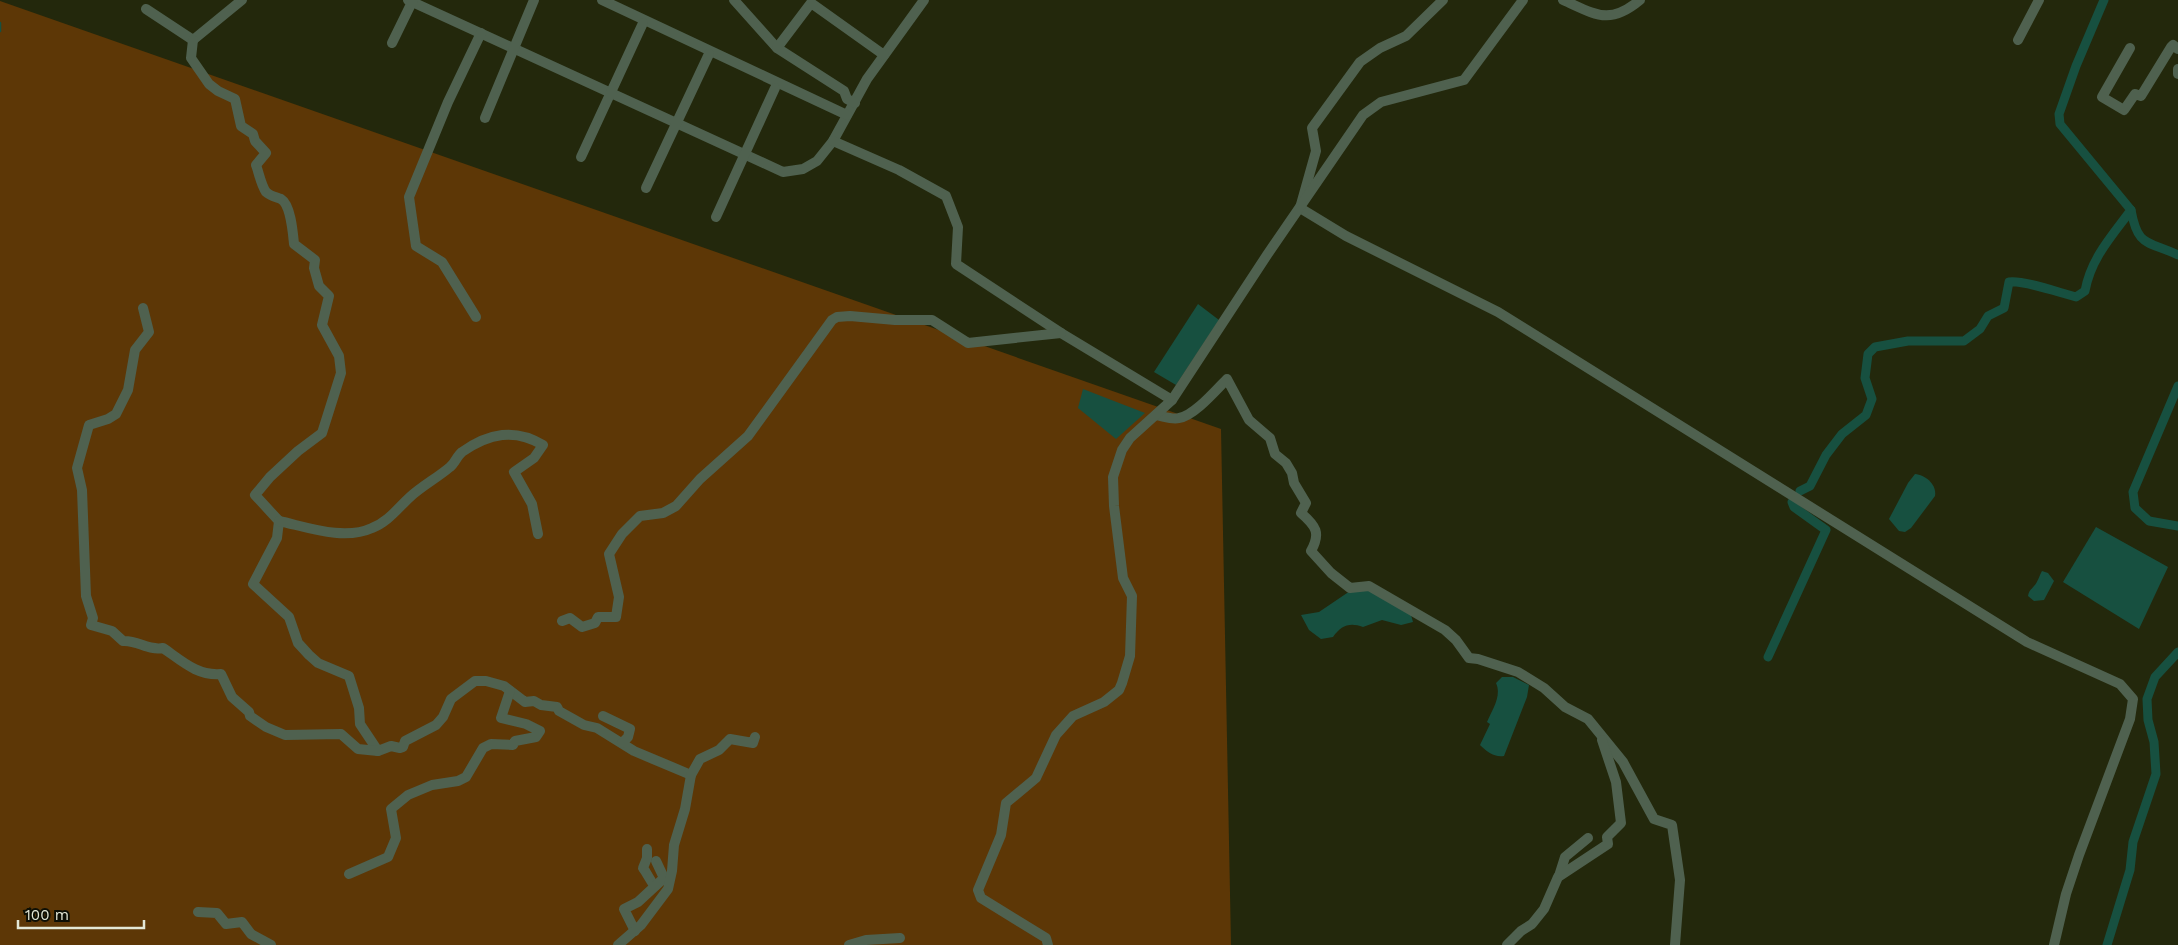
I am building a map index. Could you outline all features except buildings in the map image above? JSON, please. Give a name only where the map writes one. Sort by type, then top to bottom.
[{"type":"street","points":[[242,0],[193,40],[192,58],[208,84],[234,99],[241,126],[253,134],[255,141],[266,152],[256,165],[266,192],[281,199],[287,206],[293,229],[294,244],[316,260],[314,268],[319,286],[329,296],[322,326],[339,356],[342,373],[322,433],[298,451],[255,495],[278,522],[343,534],[372,528],[399,510],[410,497],[452,466],[460,454],[492,436],[516,434],[530,437],[543,445],[534,458],[514,472],[532,504],[538,534]]},
{"type":"street","points":[[485,118],[534,0]]},
{"type":"street","points":[[602,0],[847,115]]},
{"type":"street","points":[[734,0],[777,48],[844,91],[847,99],[855,103]]},
{"type":"street","points":[[392,43],[411,1],[783,172],[803,169],[817,161],[833,141],[867,78],[924,0]]},
{"type":"street","points":[[1300,208],[1316,151],[1312,128],[1360,62],[1380,48],[1406,36],[1443,0]]},
{"type":"street","points":[[1048,945],[1046,938],[981,898],[978,890],[1001,835],[1006,803],[1036,778],[1056,735],[1073,716],[1104,702],[1119,690],[1122,683],[1130,656],[1132,596],[1123,578],[1114,506],[1113,477],[1122,450],[1130,438],[1172,400],[1363,115],[1381,102],[1464,80],[1523,0]]},
{"type":"street","points":[[1563,0],[1594,14],[1611,16],[1631,8],[1640,0]]},
{"type":"street","points":[[2018,40],[2039,0]]},
{"type":"street","points":[[777,48],[811,3],[884,55]]},
{"type":"street","points":[[146,9],[193,40]]},
{"type":"street","points":[[581,157],[643,23]]},
{"type":"street","points":[[476,317],[442,262],[416,246],[409,197],[448,102],[481,33]]},
{"type":"street","points":[[2130,48],[2102,97],[2124,110],[2134,94],[2141,96],[2171,47],[2173,45],[2178,49]]},
{"type":"street","points":[[646,188],[709,54]]},
{"type":"street","points":[[2178,69],[2178,74]]},
{"type":"street","points":[[716,217],[775,88]]},
{"type":"street","points":[[833,141],[899,170],[946,196],[958,227],[956,264],[1061,333],[1172,400]]},
{"type":"street","points":[[1300,208],[1346,236],[1498,312],[2027,642],[2120,684],[2134,699],[2130,719],[2079,855],[2066,894],[2054,945]]},
{"type":"street","points":[[143,308],[149,332],[135,350],[128,390],[116,414],[108,419],[89,425],[77,468],[82,490],[86,596],[93,618],[92,625],[112,631],[123,641],[132,640],[157,649],[163,648],[207,675],[221,674],[232,697],[249,712],[250,716],[266,727],[285,734],[342,734],[358,749],[378,751],[392,746],[400,748],[403,747],[405,740],[436,725],[443,717],[451,699],[475,681],[495,684],[510,691],[525,702],[534,701],[541,705],[557,707],[559,711],[584,725],[597,728],[634,752],[691,775]]},
{"type":"street","points":[[562,621],[570,618],[582,627],[595,623],[598,617],[616,617],[619,597],[609,554],[622,534],[640,516],[663,513],[676,506],[700,478],[748,436],[832,320],[837,317],[932,320],[968,343],[1061,333]]},
{"type":"street","points":[[1156,415],[1178,419],[1190,415],[1203,401],[1213,396],[1227,380],[1249,420],[1270,438],[1275,454],[1286,463],[1292,473],[1294,483],[1306,504],[1301,513],[1309,520],[1317,532],[1317,539],[1311,550],[1331,573],[1350,588],[1369,586],[1445,630],[1456,640],[1469,658],[1478,659],[1525,676],[1544,688],[1565,707],[1588,719],[1624,762],[1654,819],[1672,825],[1680,880],[1675,945]]},
{"type":"street","points":[[278,522],[277,538],[253,584],[289,617],[298,643],[309,655],[318,663],[349,676],[359,708],[360,724],[378,751]]},
{"type":"street","points":[[349,874],[388,857],[396,838],[391,809],[408,795],[432,785],[458,781],[466,776],[483,748],[491,744],[514,745],[516,742],[536,737],[540,731],[526,724],[501,718],[510,691]]},
{"type":"street","points":[[603,716],[630,729],[628,737],[622,743]]},
{"type":"street","points":[[1559,876],[1608,844],[1607,837],[1621,824],[1616,782],[1600,732]]},
{"type":"street","points":[[618,945],[641,925],[668,889],[674,845],[685,809],[691,775],[700,759],[719,750],[730,739],[753,744],[755,737]]},
{"type":"street","points":[[1506,945],[1532,924],[1544,909],[1559,876],[1565,857],[1588,838]]},
{"type":"street","points":[[647,849],[644,868],[649,880],[655,886]]},
{"type":"street","points":[[635,931],[624,909],[638,902],[664,878],[656,861]]},
{"type":"street","points":[[198,912],[217,913],[226,924],[242,922],[251,934],[271,945]]},
{"type":"street","points":[[849,945],[866,940],[900,938]]},
{"type":"shaded area","points":[[0,1],[1221,429],[1231,945],[0,945]]},
{"type":"shaded area","points":[[1198,304],[1219,320],[1176,385],[1154,372]]},
{"type":"shaded area","points":[[1083,389],[1145,413],[1116,439],[1078,408]]},
{"type":"shaded area","points":[[1915,474],[1923,476],[1930,481],[1934,488],[1935,496],[1911,528],[1905,532],[1899,531],[1889,519],[1908,483]]},
{"type":"shaded area","points":[[2096,527],[2168,567],[2139,629],[2063,582]]},
{"type":"shaded area","points":[[2042,571],[2048,573],[2054,581],[2044,600],[2034,601],[2028,594],[2037,583]]},
{"type":"shaded area","points":[[1366,588],[1411,615],[1413,622],[1401,625],[1382,620],[1363,627],[1349,625],[1339,630],[1333,637],[1321,639],[1309,630],[1301,615],[1319,612],[1353,589]]},
{"type":"shaded area","points":[[1502,677],[1513,677],[1529,685],[1527,697],[1504,756],[1497,756],[1491,754],[1480,745],[1490,724],[1487,722],[1497,698],[1498,688],[1496,683]]},
{"type":"waterway","points":[[1800,491],[1810,486],[1826,455],[1842,434],[1866,415],[1872,399],[1865,378],[1868,354],[1875,347],[1908,341],[1964,341],[1980,329],[1988,316],[2004,308],[2009,282],[2033,285],[2076,297],[2085,291],[2097,258],[2131,210],[2060,124],[2059,114],[2076,66],[2104,0]]},
{"type":"waterway","points":[[0,23],[0,31]]},
{"type":"waterway","points":[[2131,210],[2137,231],[2141,237],[2151,244],[2178,255]]},
{"type":"waterway","points":[[2178,386],[2133,492],[2135,508],[2149,521],[2178,526]]},
{"type":"waterway","points":[[1768,657],[1826,530],[1794,507],[1792,502]]},
{"type":"waterway","points":[[2107,945],[2130,870],[2133,842],[2156,774],[2154,742],[2148,720],[2147,699],[2155,677],[2178,652]]}]
